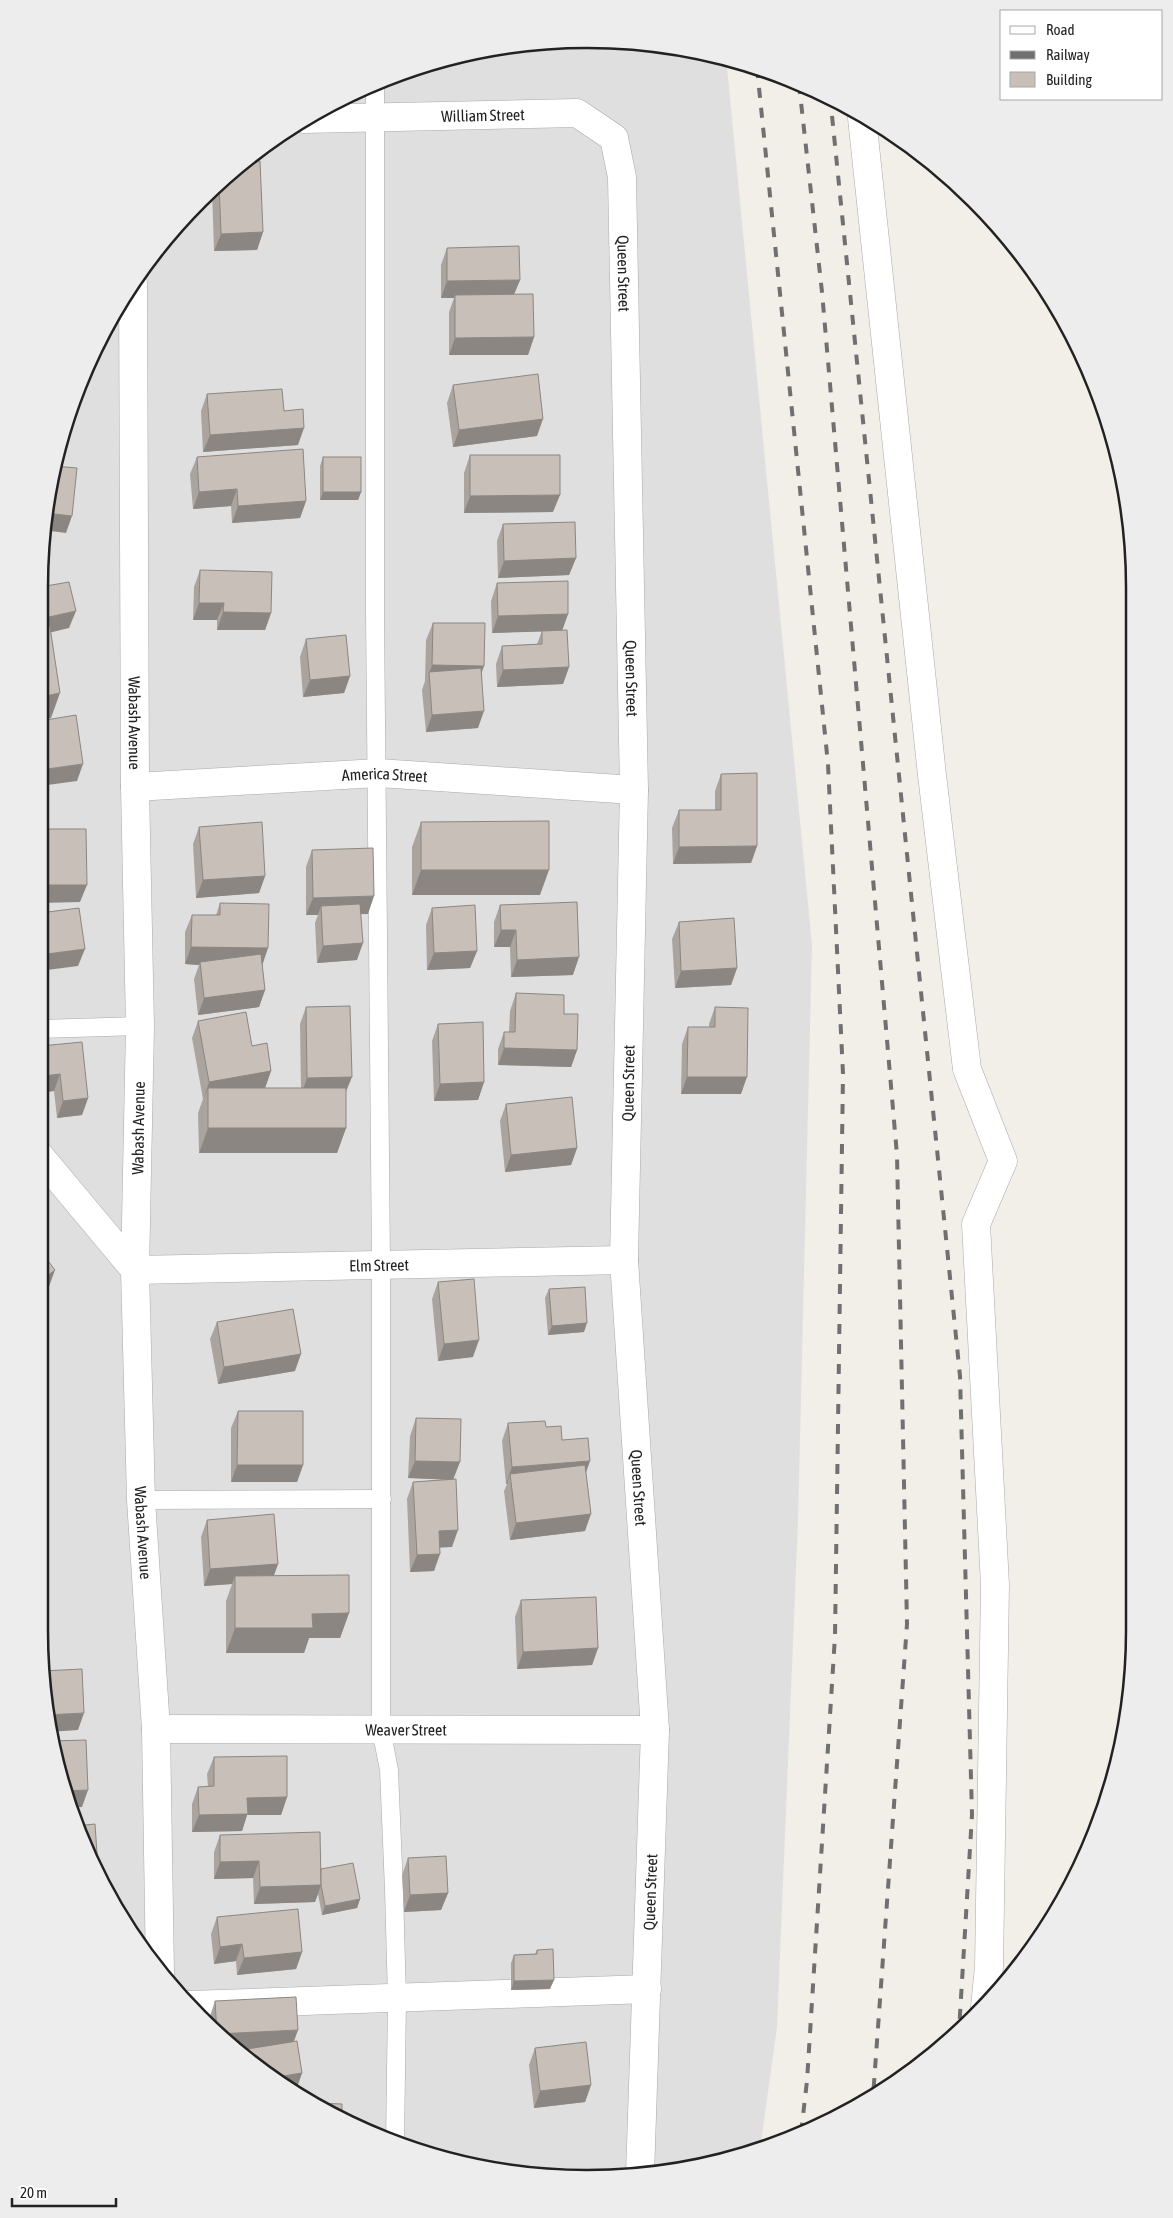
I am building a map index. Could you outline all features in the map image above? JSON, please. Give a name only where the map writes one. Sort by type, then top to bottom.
[{"type":"street","name":"William Street","points":[[320,118],[577,113],[614,138],[622,177]]},
{"type":"street","points":[[863,124],[932,775],[968,1069],[1003,1161],[976,1224],[995,1585],[988,1967],[985,1994]]},
{"type":"street","name":"Queen Street","points":[[622,177],[634,790],[624,1260],[655,1730],[640,2167]]},
{"type":"street","name":"Wabash Avenue","points":[[134,294],[135,787],[140,1026],[135,1270],[142,1500],[156,1729],[160,1961]]},
{"type":"street","name":"America Street","points":[[135,787],[378,773],[634,790]]},
{"type":"street","points":[[48,1166],[135,1270]]},
{"type":"street","name":"Elm Street","points":[[135,1270],[624,1260]]},
{"type":"street","name":"Weaver Street","points":[[156,1729],[655,1730]]},
{"type":"street","points":[[198,2006],[647,1989]]},
{"type":"lane","points":[[375,91],[375,613],[378,773],[381,1264],[381,1729],[389,1770],[397,1999],[394,2135]]},
{"type":"lane","points":[[48,1030],[140,1026]]},
{"type":"lane","points":[[142,1500],[382,1499]]},
{"type":"shaded area","points":[[586,48],[622,49],[657,52],[727,66],[812,945],[798,1521],[777,2027],[761,2142],[692,2160],[622,2169],[586,2170],[516,2166],[481,2160],[413,2142],[348,2115],[287,2080],[231,2037],[181,1987],[138,1931],[103,1870],[76,1805],[58,1737],[52,1702],[48,1632],[48,586],[52,516],[66,447],[76,413],[103,348],[138,287],[181,231],[231,181],[287,138],[348,103],[413,76],[481,58],[516,52]]},
{"type":"building","points":[[256,161],[260,161],[263,232],[221,234],[219,192]]},
{"type":"building","points":[[519,246],[520,280],[447,281],[447,248]]},
{"type":"building","points":[[533,294],[534,337],[455,338],[455,295]]},
{"type":"building","points":[[538,374],[543,419],[459,430],[453,385]]},
{"type":"building","points":[[282,389],[284,411],[303,409],[304,428],[210,435],[207,394]]},
{"type":"building","points":[[303,449],[306,501],[238,506],[237,489],[199,492],[197,457]]},
{"type":"building","points":[[470,455],[560,455],[560,495],[470,496]]},
{"type":"building","points":[[323,457],[361,457],[361,492],[323,492]]},
{"type":"building","points":[[61,467],[77,468],[72,516],[52,514]]},
{"type":"building","points":[[575,522],[576,558],[504,561],[503,524]]},
{"type":"building","points":[[200,570],[272,572],[271,613],[223,612],[224,603],[199,603]]},
{"type":"building","points":[[568,581],[568,614],[498,616],[497,583]]},
{"type":"building","points":[[69,582],[76,611],[49,617],[48,586]]},
{"type":"building","points":[[48,614],[60,693],[48,695]]},
{"type":"building","points":[[433,623],[485,623],[484,666],[432,665]]},
{"type":"building","points":[[567,630],[569,667],[503,670],[502,646],[542,644],[542,631]]},
{"type":"building","points":[[346,635],[350,676],[310,680],[306,639]]},
{"type":"building","points":[[481,668],[484,711],[432,715],[429,672]]},
{"type":"building","points":[[76,715],[83,764],[48,769],[48,720]]},
{"type":"building","points":[[757,773],[757,846],[679,847],[679,810],[721,810],[721,774]]},
{"type":"building","points":[[549,821],[549,870],[421,870],[421,822]]},
{"type":"building","points":[[262,822],[265,876],[203,880],[199,827]]},
{"type":"building","points":[[48,829],[86,829],[87,885],[48,885]]},
{"type":"building","points":[[373,848],[374,896],[313,898],[312,850]]},
{"type":"building","points":[[577,902],[579,957],[517,960],[516,930],[501,930],[500,905]]},
{"type":"building","points":[[220,903],[269,904],[268,948],[191,947],[192,915],[220,915]]},
{"type":"building","points":[[360,904],[363,943],[323,946],[321,906]]},
{"type":"building","points":[[475,905],[477,951],[434,953],[432,908]]},
{"type":"building","points":[[79,908],[85,949],[48,954],[48,912]]},
{"type":"building","points":[[734,918],[737,968],[681,971],[679,922]]},
{"type":"building","points":[[261,954],[265,990],[204,998],[200,962]]},
{"type":"building","points":[[516,993],[564,995],[564,1014],[578,1014],[577,1050],[504,1048],[504,1032],[515,1032]]},
{"type":"building","points":[[350,1006],[352,1077],[307,1078],[306,1007]]},
{"type":"building","points":[[715,1007],[748,1008],[747,1077],[687,1077],[688,1027],[715,1027]]},
{"type":"building","points":[[246,1012],[252,1046],[267,1043],[271,1071],[209,1082],[198,1021]]},
{"type":"building","points":[[483,1022],[484,1082],[440,1084],[438,1024]]},
{"type":"building","points":[[82,1042],[88,1098],[63,1101],[60,1074],[48,1076],[48,1045]]},
{"type":"building","points":[[208,1088],[346,1088],[346,1128],[208,1128]]},
{"type":"building","points":[[572,1097],[577,1148],[511,1155],[506,1104]]},
{"type":"building","points":[[48,1261],[55,1270],[48,1275]]},
{"type":"building","points":[[474,1279],[479,1340],[444,1344],[438,1282]]},
{"type":"building","points":[[585,1287],[587,1323],[552,1326],[549,1289]]},
{"type":"building","points":[[293,1309],[301,1354],[224,1367],[217,1322]]},
{"type":"building","points":[[238,1411],[303,1411],[303,1465],[237,1465]]},
{"type":"building","points":[[416,1418],[461,1419],[460,1462],[415,1461]]},
{"type":"building","points":[[545,1421],[546,1427],[561,1426],[562,1440],[588,1438],[590,1461],[512,1467],[508,1423]]},
{"type":"building","points":[[585,1465],[591,1514],[516,1523],[510,1474]]},
{"type":"building","points":[[456,1479],[458,1530],[439,1531],[440,1554],[417,1555],[413,1482]]},
{"type":"building","points":[[274,1514],[278,1564],[210,1569],[207,1520]]},
{"type":"building","points":[[349,1575],[349,1613],[312,1614],[313,1628],[235,1628],[235,1576]]},
{"type":"building","points":[[596,1597],[598,1648],[523,1652],[521,1600]]},
{"type":"building","points":[[82,1669],[84,1713],[54,1715],[49,1671]]},
{"type":"building","points":[[86,1740],[88,1790],[72,1791],[59,1741]]},
{"type":"building","points":[[287,1756],[287,1797],[247,1798],[248,1814],[199,1815],[198,1787],[214,1786],[214,1757]]},
{"type":"building","points":[[95,1824],[97,1857],[89,1838],[84,1825]]},
{"type":"building","points":[[320,1832],[321,1885],[260,1887],[259,1861],[220,1862],[220,1835]]},
{"type":"building","points":[[446,1856],[448,1893],[410,1895],[408,1858]]},
{"type":"building","points":[[353,1863],[360,1899],[325,1906],[321,1885],[321,1869]]},
{"type":"building","points":[[298,1909],[302,1952],[244,1958],[242,1944],[220,1947],[217,1917]]},
{"type":"building","points":[[553,1949],[554,1980],[514,1981],[514,1955],[537,1954],[537,1950]]},
{"type":"building","points":[[296,1997],[298,2030],[227,2033],[216,2023],[215,2001]]},
{"type":"building","points":[[297,2041],[302,2073],[282,2076],[246,2049]]},
{"type":"building","points":[[586,2042],[591,2085],[540,2091],[535,2048]]},
{"type":"building","points":[[327,2103],[342,2104],[342,2112]]},
{"type":"railway","points":[[758,75],[828,764],[843,1074],[835,1636],[807,2081],[802,2125]]},
{"type":"railway","points":[[800,92],[822,292],[897,1155],[907,1624],[874,2087]]},
{"type":"railway","points":[[831,106],[960,1376],[972,1815],[960,2021]]}]
